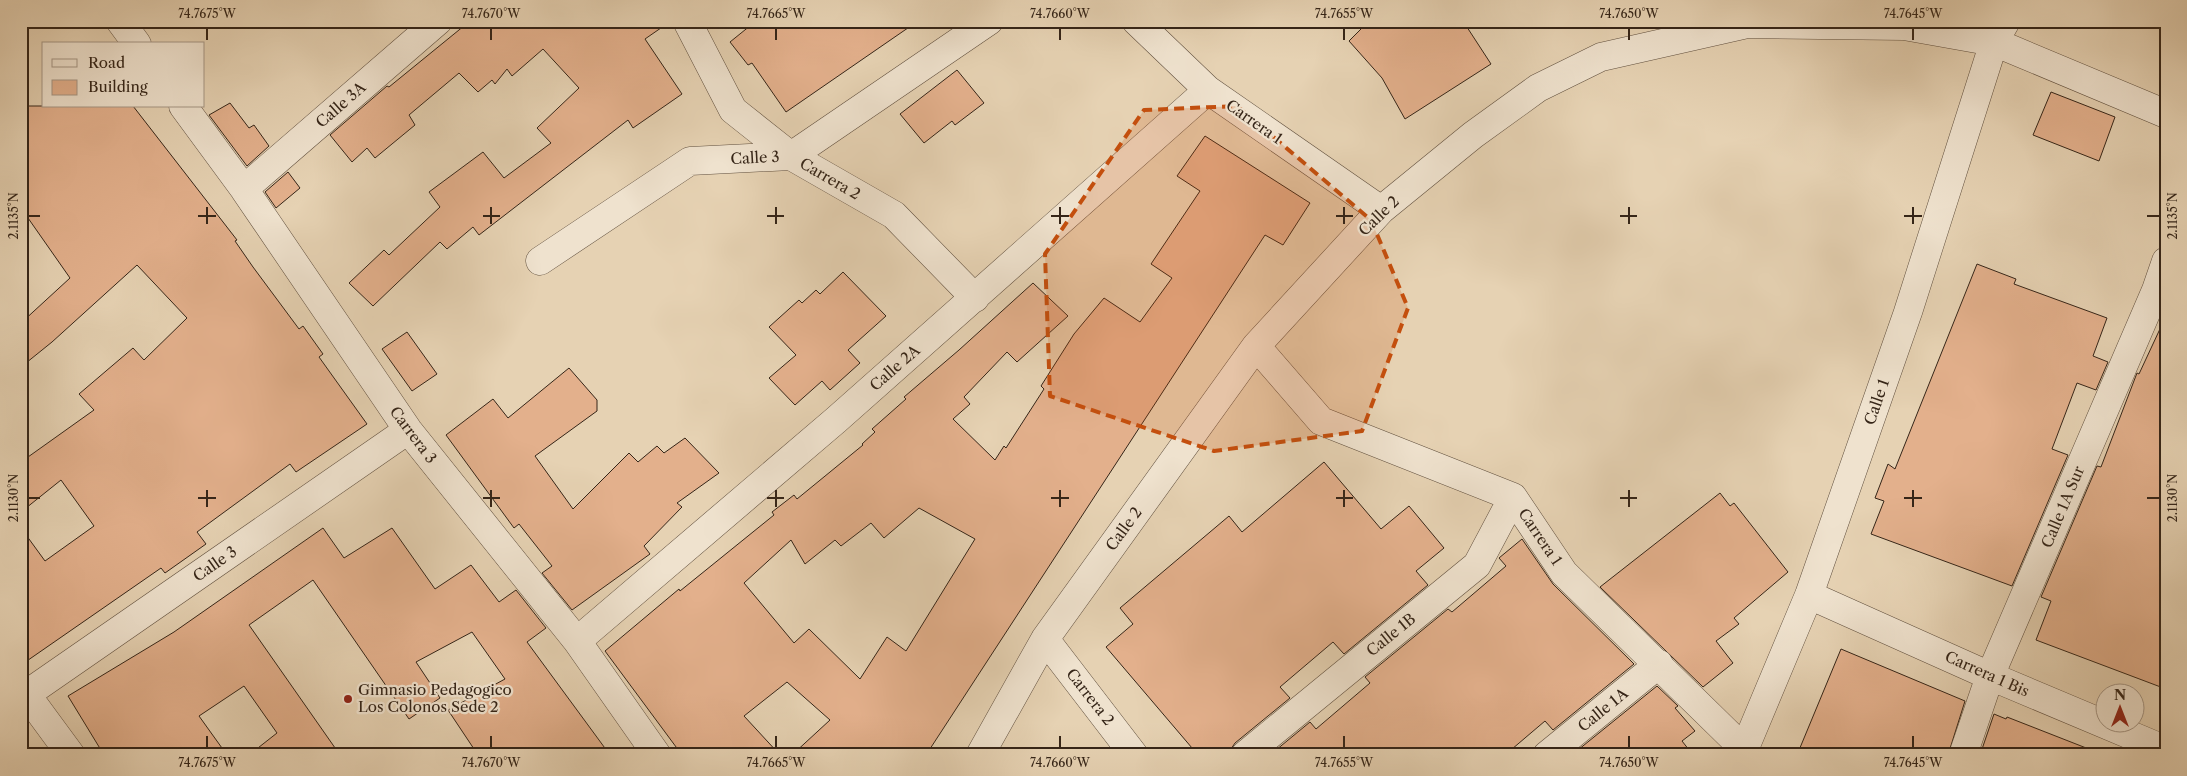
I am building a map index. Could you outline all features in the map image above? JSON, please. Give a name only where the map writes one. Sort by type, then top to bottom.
[{"type":"street","points":[[120,21],[136,42]]},
{"type":"street","name":"Calle 3A","points":[[244,189],[438,21]]},
{"type":"street","name":"Carrera 2","points":[[687,21],[732,110],[791,156],[894,215],[975,298]]},
{"type":"street","name":"Calle 3","points":[[540,262],[690,161],[791,156],[989,21]]},
{"type":"street","name":"Carrera 1","points":[[1136,21],[1208,90],[1381,210]]},
{"type":"street","name":"Calle 2","points":[[980,755],[1045,639],[1256,346],[1381,210],[1473,135],[1538,88],[1601,57],[1747,24],[1904,26],[2000,32],[2166,114]]},
{"type":"street","name":"Calle 1","points":[[1743,752],[1809,595],[1908,312],[2000,32]]},
{"type":"street","name":"Calle 2A","points":[[577,641],[836,420],[1208,90]]},
{"type":"street","name":"Carrera 3","points":[[184,108],[244,189],[408,430],[577,641],[657,755]]},
{"type":"street","name":"Calle 1A Sur","points":[[1963,755],[1990,676],[2161,292],[2166,261]]},
{"type":"street","name":"Carrera 1","points":[[1256,346],[1321,421],[1513,497],[1564,573],[1659,664],[1743,752]]},
{"type":"street","name":"Calle 3","points":[[23,693],[408,430]]},
{"type":"street","name":"Calle 1B","points":[[1245,755],[1477,565],[1513,497]]},
{"type":"street","name":"Carrera 1 Bis","points":[[1809,595],[1990,676],[2166,750]]},
{"type":"street","name":"Carrera 2","points":[[1045,639],[1134,755]]},
{"type":"street","name":"Calle 1A","points":[[1547,755],[1659,664]]},
{"type":"street","points":[[23,693],[71,755]]},
{"type":"highlighted area","points":[[1237,106],[1371,220],[1408,308],[1362,431],[1214,451],[1050,396],[1045,254],[1144,110]]},
{"type":"building","points":[[470,21],[671,21],[645,39],[682,94],[633,128],[628,120],[479,235],[473,227],[447,249],[440,242],[373,306],[349,283],[384,250],[389,255],[440,207],[429,192],[483,152],[504,178],[551,143],[537,128],[579,88],[543,49],[512,76],[507,69],[495,84],[492,80],[478,92],[459,73],[409,115],[415,125],[375,158],[367,148],[352,162],[330,135],[387,86],[389,87]]},
{"type":"building","points":[[756,21],[918,21],[786,112],[752,63],[748,65],[730,42]]},
{"type":"building","points":[[1369,21],[1463,21],[1491,64],[1405,119],[1382,78],[1349,41]]},
{"type":"building","points":[[957,70],[984,103],[955,125],[952,121],[924,143],[900,114]]},
{"type":"building","points":[[2051,92],[2115,117],[2099,161],[2033,135]]},
{"type":"building","points":[[230,103],[249,128],[254,125],[269,146],[247,166],[209,115]]},
{"type":"building","points":[[21,106],[42,106],[42,108],[135,108],[237,240],[235,241],[253,267],[299,329],[303,326],[323,354],[319,357],[367,424],[296,472],[290,464],[197,532],[206,544],[165,573],[161,568],[21,665],[21,528],[45,561],[94,526],[61,480],[21,512],[21,462],[94,410],[79,394],[133,348],[144,360],[187,318],[137,265],[52,342],[21,367],[21,323],[70,278],[21,208]]},
{"type":"building","points":[[1205,136],[1310,203],[1283,245],[1265,235],[926,755],[792,755],[830,720],[787,682],[744,716],[780,755],[682,755],[605,651],[679,589],[680,591],[774,515],[772,512],[794,495],[797,499],[863,445],[875,432],[872,429],[906,399],[904,397],[1033,283],[1068,316],[1017,362],[1007,352],[964,397],[970,404],[953,419],[995,460],[1004,446],[1006,448],[1044,389],[1041,386],[1074,334],[1104,298],[1140,322],[1172,278],[1151,264],[1200,191],[1177,176]],"holes":[[[919,508],[975,539],[906,651],[887,637],[860,679],[809,629],[794,643],[744,583],[791,540],[805,564],[835,540],[841,546],[871,523],[884,538]]]},
{"type":"building","points":[[288,172],[300,188],[276,208],[265,192]]},
{"type":"building","points":[[1977,264],[2016,279],[2014,284],[2107,318],[2093,356],[2108,362],[2096,390],[2077,383],[2052,449],[2068,455],[2012,586],[1871,534],[1884,501],[1875,498],[1888,464],[1895,469]]},
{"type":"building","points":[[843,272],[886,316],[848,350],[860,363],[830,390],[822,381],[795,405],[769,378],[796,355],[769,327],[799,300],[802,303],[816,290],[820,294]]},
{"type":"building","points":[[2166,316],[2166,689],[2036,640],[2051,601],[2041,597],[2097,466],[2101,467],[2137,373],[2139,374]]},
{"type":"building","points":[[407,332],[437,374],[412,391],[382,349]]},
{"type":"building","points":[[569,368],[597,400],[597,411],[535,456],[573,509],[629,453],[638,462],[657,446],[664,453],[685,438],[719,473],[677,503],[682,507],[644,546],[650,554],[572,610],[542,573],[552,566],[519,524],[514,528],[446,435],[493,399],[508,418]]},
{"type":"building","points":[[1324,462],[1381,529],[1409,506],[1444,548],[1416,571],[1428,585],[1344,654],[1333,642],[1280,687],[1290,698],[1235,743],[1230,755],[1198,755],[1106,647],[1133,624],[1120,608],[1229,516],[1242,532]]},
{"type":"building","points":[[1720,493],[1730,506],[1734,503],[1788,572],[1734,618],[1739,624],[1716,641],[1733,663],[1703,687],[1600,587]]},
{"type":"building","points":[[323,528],[344,558],[392,528],[435,589],[471,565],[499,602],[516,590],[546,628],[527,642],[610,755],[478,755],[448,710],[505,679],[472,632],[416,662],[440,698],[409,719],[313,580],[249,625],[340,755],[249,755],[277,733],[244,686],[199,716],[227,755],[104,755],[68,696],[174,632]]},
{"type":"building","points":[[1522,539],[1553,584],[1634,664],[1553,730],[1545,721],[1505,755],[1270,755],[1310,722],[1316,729],[1370,683],[1365,677],[1448,609],[1452,612],[1506,566],[1499,558]]},
{"type":"building","points":[[1841,649],[1965,701],[1948,755],[1797,755]]},
{"type":"building","points":[[1657,686],[1678,706],[1675,708],[1695,731],[1682,741],[1693,755],[1573,754]]},
{"type":"building","points":[[1994,714],[2006,719],[2007,717],[2099,753],[2099,755],[1980,755]]},
{"type":"place","name":"Gimnasio Pedagogico Los Colonos Sede 2","points":[[348,699]]}]
